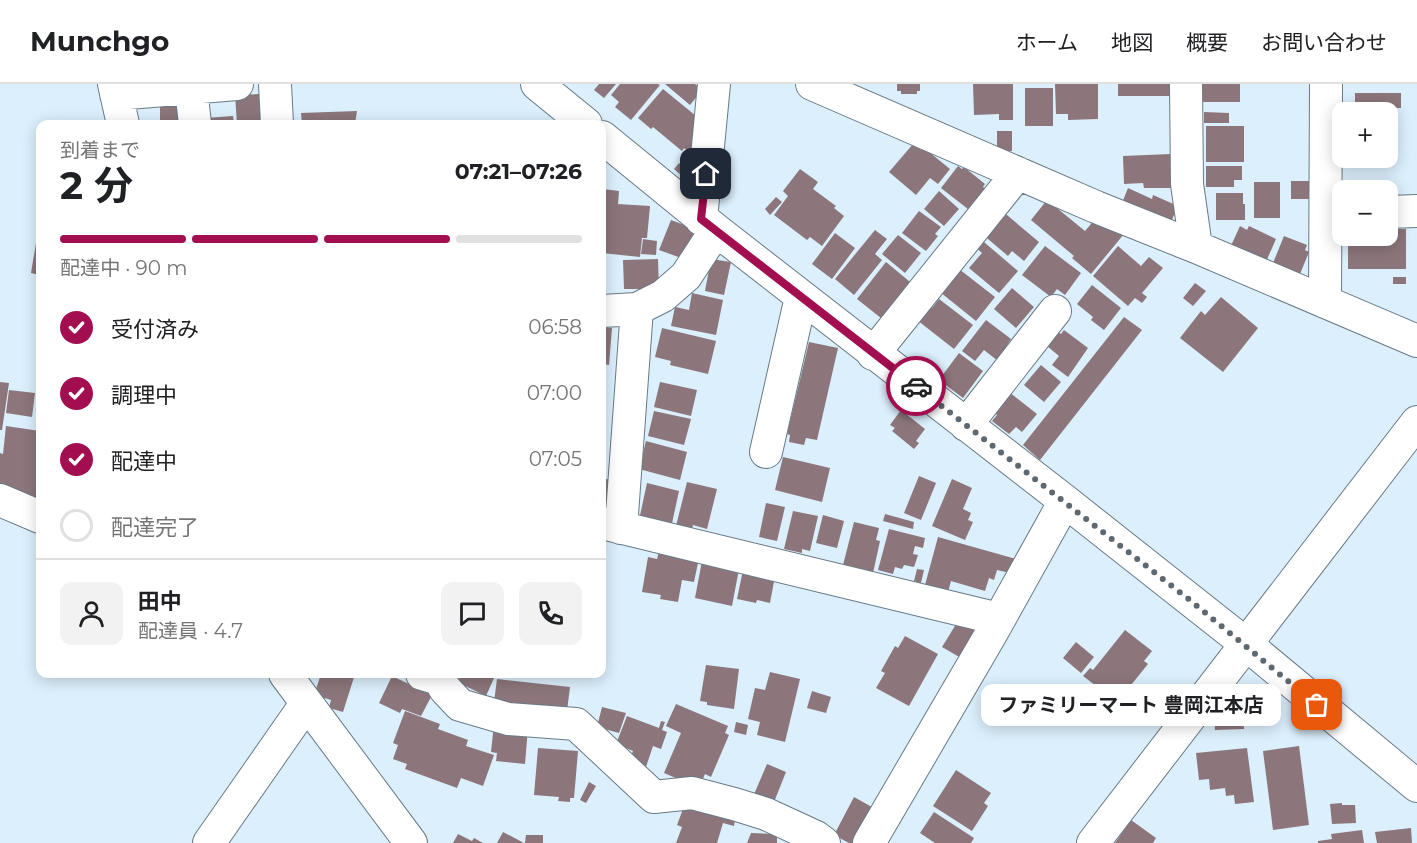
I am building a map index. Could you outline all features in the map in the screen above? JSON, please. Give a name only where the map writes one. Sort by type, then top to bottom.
[{"type":"street","points":[[122,120],[115,89],[191,88],[237,84]]},
{"type":"street","points":[[276,84],[277,120]]},
{"type":"street","points":[[537,84],[581,120]]},
{"type":"street","points":[[606,311],[637,309],[663,296],[686,276],[708,225],[714,84]]},
{"type":"street","points":[[812,84],[1096,207],[1417,341]]},
{"type":"street","points":[[1186,84],[1187,184],[1196,247]]},
{"type":"street","points":[[1326,84],[1332,181]]},
{"type":"street","points":[[191,88],[195,120]]},
{"type":"street","points":[[606,140],[708,225],[1246,644],[1417,786]]},
{"type":"street","points":[[873,354],[1018,173]]},
{"type":"street","points":[[1398,212],[1417,211]]},
{"type":"street","points":[[1325,302],[1332,233]]},
{"type":"street","points":[[766,452],[801,297]]},
{"type":"street","points":[[637,309],[611,526],[999,619]]},
{"type":"street","points":[[966,425],[1055,311]]},
{"type":"street","points":[[1093,843],[1417,422]]},
{"type":"street","points":[[0,500],[36,515]]},
{"type":"street","points":[[869,843],[1065,501]]},
{"type":"street","points":[[288,678],[411,843]]},
{"type":"street","points":[[439,679],[460,705],[508,719],[576,724],[654,797],[692,794],[734,804],[766,814],[824,843]]},
{"type":"street","points":[[208,843],[306,704]]},
{"type":"building","points":[[599,84],[616,84],[604,98],[594,90]]},
{"type":"building","points":[[620,84],[660,85],[631,120],[615,107],[619,102],[611,95]]},
{"type":"building","points":[[665,84],[695,84],[702,90],[690,105]]},
{"type":"building","points":[[897,84],[920,84],[920,91],[917,91],[917,94],[901,94],[901,91],[897,91]]},
{"type":"building","points":[[973,84],[1013,84],[1013,120],[999,120],[999,114],[974,115]]},
{"type":"building","points":[[1055,84],[1098,84],[1098,119],[1068,120],[1068,114],[1056,114]]},
{"type":"building","points":[[1118,84],[1173,84],[1174,96],[1118,96]]},
{"type":"building","points":[[1200,84],[1240,84],[1240,102],[1200,102]]},
{"type":"building","points":[[1025,88],[1053,88],[1053,126],[1025,126]]},
{"type":"building","points":[[663,89],[696,116],[692,155],[684,148],[682,151],[653,127],[651,129],[638,118]]},
{"type":"building","points":[[1355,93],[1401,93],[1401,108],[1398,108],[1398,102],[1355,102]]},
{"type":"building","points":[[259,94],[259,101],[263,101],[264,120],[237,120],[235,95]]},
{"type":"building","points":[[160,104],[185,104],[185,120],[160,120]]},
{"type":"building","points":[[357,111],[356,120],[302,120],[301,113]]},
{"type":"building","points":[[1204,112],[1229,113],[1229,123],[1204,123]]},
{"type":"building","points":[[233,116],[234,120],[206,120],[206,118]]},
{"type":"building","points":[[1206,126],[1244,126],[1244,162],[1206,162]]},
{"type":"building","points":[[997,131],[1012,131],[1012,151],[997,151]]},
{"type":"building","points":[[913,144],[921,150],[923,147],[950,169],[938,184],[930,178],[916,195],[889,172]]},
{"type":"building","points":[[1171,154],[1172,188],[1144,188],[1143,183],[1124,184],[1123,156]]},
{"type":"building","points":[[679,163],[694,175],[689,182],[674,169]]},
{"type":"building","points":[[958,166],[962,169],[964,167],[985,184],[983,187],[990,193],[973,213],[941,188]]},
{"type":"building","points":[[1206,166],[1242,166],[1242,180],[1234,180],[1234,187],[1206,187]]},
{"type":"building","points":[[800,169],[818,182],[813,189],[836,206],[834,208],[844,216],[822,246],[810,237],[807,240],[774,215],[788,196],[783,191]]},
{"type":"building","points":[[1291,181],[1311,181],[1311,199],[1291,199]]},
{"type":"building","points":[[1254,182],[1280,182],[1280,218],[1254,218]]},
{"type":"building","points":[[1128,188],[1152,199],[1153,195],[1178,206],[1170,224],[1122,203]]},
{"type":"building","points":[[606,189],[619,191],[618,204],[650,206],[647,238],[642,238],[640,257],[606,253]]},
{"type":"building","points":[[939,191],[959,209],[944,226],[924,209]]},
{"type":"building","points":[[1216,193],[1243,193],[1245,220],[1216,220]]},
{"type":"building","points":[[776,197],[782,202],[770,215],[765,209]]},
{"type":"building","points":[[1047,200],[1085,231],[1096,218],[1124,234],[1091,274],[1072,258],[1074,256],[1031,220]]},
{"type":"building","points":[[1001,210],[1039,242],[1024,261],[1012,251],[1008,256],[981,233]]},
{"type":"building","points":[[919,211],[941,227],[935,234],[938,236],[926,251],[902,233]]},
{"type":"building","points":[[671,220],[695,229],[684,259],[659,250]]},
{"type":"building","points":[[1240,226],[1247,230],[1249,226],[1276,239],[1265,264],[1230,248]]},
{"type":"building","points":[[1398,229],[1406,229],[1406,269],[1348,269],[1348,246],[1398,246]]},
{"type":"building","points":[[875,230],[887,239],[875,254],[882,260],[854,295],[835,279]]},
{"type":"building","points":[[835,233],[855,248],[832,279],[812,264]]},
{"type":"building","points":[[898,235],[921,253],[905,273],[882,254]]},
{"type":"building","points":[[1284,236],[1307,245],[1305,250],[1309,252],[1298,279],[1271,268]]},
{"type":"building","points":[[978,237],[1018,271],[999,293],[969,268],[982,253],[972,244]]},
{"type":"building","points":[[643,239],[657,241],[656,255],[641,254]]},
{"type":"building","points":[[36,243],[36,274],[31,273]]},
{"type":"building","points":[[1045,246],[1081,273],[1065,295],[1057,289],[1051,297],[1022,275]]},
{"type":"building","points":[[1118,246],[1141,266],[1149,257],[1163,268],[1142,293],[1147,297],[1142,303],[1135,298],[1128,306],[1093,276]]},
{"type":"building","points":[[658,259],[659,289],[624,289],[623,260]]},
{"type":"building","points":[[711,259],[731,262],[724,295],[705,291]]},
{"type":"building","points":[[886,262],[915,286],[886,322],[857,299]]},
{"type":"building","points":[[959,269],[995,297],[976,321],[940,292]]},
{"type":"building","points":[[1393,277],[1406,277],[1406,284],[1393,284]]},
{"type":"building","points":[[1195,283],[1206,291],[1193,306],[1183,298]]},
{"type":"building","points":[[1092,285],[1121,308],[1104,330],[1091,320],[1093,317],[1077,304]]},
{"type":"building","points":[[1012,288],[1034,307],[1016,328],[994,309]]},
{"type":"building","points":[[692,293],[723,300],[716,335],[671,326],[675,307],[689,310]]},
{"type":"building","points":[[1221,297],[1258,328],[1223,372],[1180,338],[1201,311],[1205,315]]},
{"type":"building","points":[[939,299],[973,325],[954,349],[917,320],[929,305],[932,308]]},
{"type":"building","points":[[1124,317],[1142,330],[1040,460],[1023,445]]},
{"type":"building","points":[[986,320],[1011,339],[1007,345],[1009,346],[998,361],[984,350],[975,361],[962,351]]},
{"type":"building","points":[[606,327],[612,328],[609,365],[606,365]]},
{"type":"building","points":[[662,328],[716,341],[708,374],[670,365],[671,361],[655,357]]},
{"type":"building","points":[[1064,330],[1088,348],[1068,377],[1052,365],[1059,356],[1047,346],[1058,332],[1061,334]]},
{"type":"building","points":[[809,342],[838,348],[817,440],[806,438],[804,445],[789,442],[790,435],[787,434]]},
{"type":"building","points":[[959,353],[983,371],[963,398],[939,380]]},
{"type":"building","points":[[1041,365],[1061,382],[1044,402],[1024,385]]},
{"type":"building","points":[[0,382],[9,383],[2,430],[0,430]]},
{"type":"building","points":[[660,382],[697,390],[691,416],[654,407]]},
{"type":"building","points":[[9,390],[35,393],[32,417],[6,413]]},
{"type":"building","points":[[1009,392],[1037,414],[1022,432],[1016,427],[1009,434],[992,421],[997,415],[994,412]]},
{"type":"building","points":[[901,410],[925,429],[916,441],[919,443],[914,449],[892,431],[895,428],[890,425]]},
{"type":"building","points":[[654,411],[691,419],[684,445],[648,436]]},
{"type":"building","points":[[6,426],[36,430],[36,498],[0,490],[0,453],[3,454]]},
{"type":"building","points":[[646,441],[687,452],[680,480],[639,469]]},
{"type":"building","points":[[783,457],[830,468],[822,502],[775,490]]},
{"type":"building","points":[[919,476],[936,483],[921,520],[904,513]]},
{"type":"building","points":[[606,479],[614,481],[606,514]]},
{"type":"building","points":[[952,479],[972,488],[963,509],[971,513],[968,520],[973,522],[965,540],[932,526]]},
{"type":"building","points":[[687,482],[717,489],[707,529],[693,525],[691,534],[675,530]]},
{"type":"building","points":[[647,483],[679,491],[671,528],[639,520]]},
{"type":"building","points":[[766,503],[785,507],[777,541],[759,537]]},
{"type":"building","points":[[793,511],[818,516],[810,551],[802,549],[802,553],[784,549]]},
{"type":"building","points":[[885,514],[914,522],[913,529],[883,521]]},
{"type":"building","points":[[823,515],[844,521],[837,548],[816,543]]},
{"type":"building","points":[[854,522],[879,528],[876,540],[880,541],[873,573],[843,565]]},
{"type":"building","points":[[889,529],[925,538],[923,548],[915,546],[913,554],[918,555],[914,567],[904,565],[902,569],[895,567],[893,574],[878,570]]},
{"type":"building","points":[[938,537],[1016,559],[1010,573],[997,570],[994,580],[989,578],[985,591],[951,581],[948,592],[925,585]]},
{"type":"building","points":[[659,551],[699,558],[694,582],[682,580],[678,602],[660,599],[661,595],[642,592],[648,557],[657,559]]},
{"type":"building","points":[[702,561],[739,569],[732,606],[695,598]]},
{"type":"building","points":[[917,569],[924,570],[921,583],[914,581]]},
{"type":"building","points":[[743,570],[775,576],[770,603],[737,599]]},
{"type":"building","points":[[958,621],[977,631],[961,658],[942,647]]},
{"type":"building","points":[[1125,630],[1152,651],[1144,661],[1148,664],[1123,695],[1138,707],[1133,714],[1083,676],[1090,668],[1093,670]]},
{"type":"building","points":[[905,636],[938,654],[909,706],[876,688],[885,673],[881,671],[895,646],[898,648]]},
{"type":"building","points":[[1076,642],[1094,657],[1081,673],[1063,658]]},
{"type":"building","points":[[706,665],[739,669],[734,709],[707,705],[707,702],[700,701]]},
{"type":"building","points":[[770,672],[800,679],[785,742],[757,735],[760,722],[748,719],[755,688],[765,690]]},
{"type":"building","points":[[320,678],[354,678],[343,712],[329,708],[331,700],[314,695]]},
{"type":"building","points":[[391,678],[396,678],[432,695],[421,716],[402,709],[400,713],[379,703]]},
{"type":"building","points":[[460,678],[494,678],[486,696],[457,682]]},
{"type":"building","points":[[497,679],[570,687],[567,711],[494,702]]},
{"type":"building","points":[[812,691],[831,697],[826,713],[807,708]]},
{"type":"building","points":[[1242,697],[1244,729],[1215,730],[1214,711],[1223,711],[1222,698]]},
{"type":"building","points":[[676,704],[728,726],[725,733],[729,735],[711,777],[705,774],[699,788],[664,773],[681,733],[666,726]]},
{"type":"building","points":[[602,707],[626,713],[619,733],[597,727]]},
{"type":"building","points":[[405,711],[440,724],[438,729],[468,740],[466,746],[494,755],[483,786],[461,778],[457,788],[405,769],[407,764],[393,759],[398,745],[393,743]]},
{"type":"building","points":[[627,716],[659,728],[661,721],[665,722],[662,730],[667,732],[661,749],[653,746],[646,767],[629,761],[633,751],[616,744]]},
{"type":"building","points":[[736,722],[748,725],[746,735],[734,732]]},
{"type":"building","points":[[494,724],[528,728],[525,764],[496,761],[497,753],[491,752]]},
{"type":"building","points":[[1299,746],[1309,825],[1273,830],[1263,751]]},
{"type":"building","points":[[538,748],[578,751],[574,798],[570,798],[570,802],[558,801],[559,797],[534,795]]},
{"type":"building","points":[[1247,748],[1254,802],[1235,804],[1234,795],[1226,796],[1225,788],[1210,790],[1209,779],[1199,780],[1196,753]]},
{"type":"building","points":[[767,764],[786,772],[772,807],[752,799]]},
{"type":"building","points":[[956,770],[991,793],[984,803],[988,806],[972,831],[933,806]]},
{"type":"building","points":[[589,782],[596,786],[586,803],[580,800]]},
{"type":"building","points":[[854,797],[879,811],[861,843],[849,843],[834,835]]},
{"type":"building","points":[[686,801],[736,812],[734,826],[723,823],[717,843],[676,843],[682,827],[677,825]]},
{"type":"building","points":[[1342,803],[1342,805],[1355,805],[1356,823],[1332,824],[1330,804]]},
{"type":"building","points":[[934,812],[974,838],[971,843],[935,843],[920,833]]},
{"type":"building","points":[[1131,820],[1156,838],[1153,843],[1115,843]]},
{"type":"building","points":[[1411,828],[1412,843],[1377,843],[1375,832]]},
{"type":"building","points":[[1362,830],[1364,843],[1318,843],[1318,841],[1332,839],[1331,834]]},
{"type":"building","points":[[503,832],[524,843],[497,843]]},
{"type":"building","points":[[751,833],[777,834],[777,843],[747,843]]},
{"type":"building","points":[[458,834],[472,841],[474,838],[483,843],[453,843]]},
{"type":"building","points":[[526,835],[543,835],[543,843],[525,843]]},
{"type":"way so far","points":[[916,386],[1246,644],[1317,705]]},
{"type":"place","name":"ファミリーマート 豊岡江本店","points":[[1317,705]]},
{"type":"route","points":[[706,174],[701,219],[916,386]]}]
